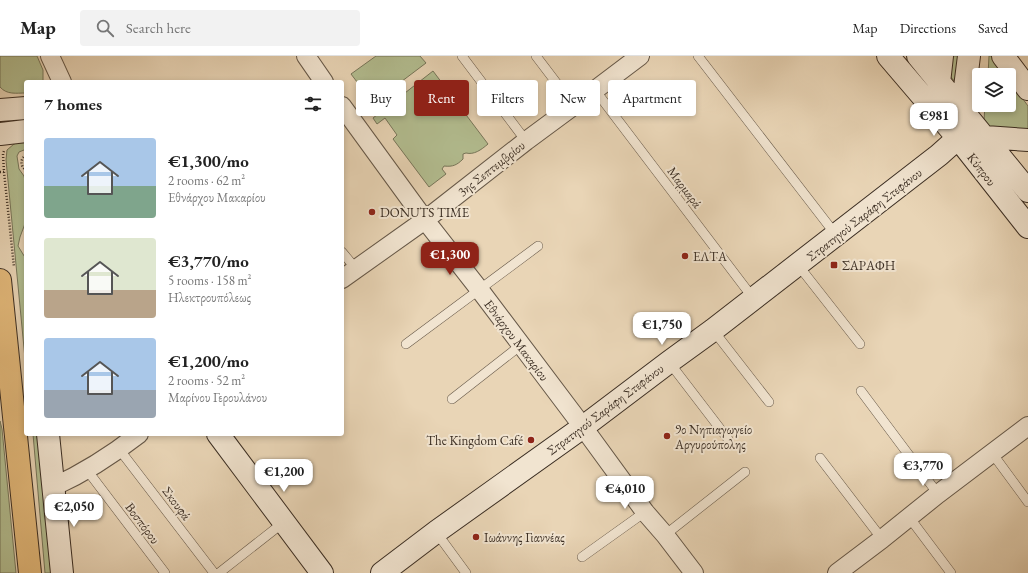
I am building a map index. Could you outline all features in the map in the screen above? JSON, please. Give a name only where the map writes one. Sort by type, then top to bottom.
[{"type":"main road","points":[[0,280],[30,573]]},
{"type":"street","points":[[50,56],[61,80]]},
{"type":"street","points":[[306,56],[323,80]]},
{"type":"street","name":"3ης Σεπτεμβρίου","points":[[600,86],[640,56]]},
{"type":"street","name":"Κύπρου","points":[[888,56],[958,138],[1028,227]]},
{"type":"street","name":"Κύπρου","points":[[918,56],[1023,185]]},
{"type":"street","points":[[936,113],[942,56]]},
{"type":"street","points":[[969,56],[958,138],[985,137],[1028,140]]},
{"type":"street","points":[[1004,56],[1028,89]]},
{"type":"street","points":[[0,110],[24,108]]},
{"type":"street","name":"Εθνάρχου Μακαρίου","points":[[344,109],[425,220],[583,427],[645,512],[694,573]]},
{"type":"street","name":"3ης Σεπτεμβρίου","points":[[349,274],[425,220],[560,116]]},
{"type":"street","points":[[0,134],[24,131]]},
{"type":"street","name":"Στρατηγού Σαράφη Στεφάνου","points":[[382,573],[436,532],[583,427],[713,330],[939,155],[958,138]]},
{"type":"street","points":[[1023,185],[1015,166],[1018,154],[1022,148],[1028,144]]},
{"type":"street","points":[[837,573],[1028,426]]},
{"type":"street","points":[[48,436],[62,573]]},
{"type":"street","points":[[53,487],[87,470],[136,436]]},
{"type":"street","points":[[220,436],[322,573]]},
{"type":"lane","points":[[462,56],[526,141]]},
{"type":"lane","points":[[536,56],[554,80]]},
{"type":"lane","points":[[698,56],[836,235]]},
{"type":"lane","name":"Μαρμαρά","points":[[600,97],[753,298]]},
{"type":"lane","points":[[406,344],[538,246]]},
{"type":"lane","points":[[344,258],[349,274]]},
{"type":"lane","points":[[798,265],[860,344]]},
{"type":"lane","points":[[713,330],[769,402]]},
{"type":"lane","points":[[452,399],[521,345]]},
{"type":"lane","points":[[669,362],[728,439]]},
{"type":"lane","points":[[861,391],[938,494]]},
{"type":"lane","name":"Σκουφά","points":[[119,449],[214,573]]},
{"type":"lane","points":[[992,454],[1028,502]]},
{"type":"lane","points":[[820,458],[882,539]]},
{"type":"lane","name":"Βοσπόρου","points":[[87,470],[165,573]]},
{"type":"lane","points":[[665,535],[745,472]]},
{"type":"lane","points":[[582,557],[645,512]]},
{"type":"lane","points":[[909,517],[951,573]]},
{"type":"lane","points":[[219,573],[284,522]]},
{"type":"lane","points":[[436,532],[466,573]]},
{"type":"path","points":[[24,156],[21,163],[24,169]]},
{"type":"green space","points":[[0,56],[37,56],[43,70],[43,80],[24,80],[24,93],[12,93],[3,90],[0,87]]},
{"type":"green space","points":[[376,56],[420,56],[426,63],[403,80],[356,81],[351,74]]},
{"type":"green space","points":[[953,56],[961,56],[957,84],[950,76]]},
{"type":"green space","points":[[989,56],[992,56],[1000,68],[988,68]]},
{"type":"green space","points":[[433,71],[440,80],[422,80]]},
{"type":"green space","points":[[414,86],[414,116],[467,116],[488,144],[475,153],[463,154],[463,159],[457,164],[452,166],[444,166],[442,169],[446,174],[429,187],[393,139],[397,135],[385,118],[377,124],[373,118],[376,116],[406,116],[406,92]]},
{"type":"green space","points":[[1016,90],[1028,106],[1028,132],[994,130],[987,126],[984,120],[985,112],[1016,112]]},
{"type":"green space","points":[[24,141],[24,150],[19,152],[17,156],[19,169],[24,176],[24,226],[18,246],[24,256],[24,348],[6,160],[7,150],[14,144]]},
{"type":"green space","points":[[0,421],[2,429],[16,573],[0,573]]},
{"type":"green space","points":[[33,436],[38,436],[51,573],[45,573]]},
{"type":"place","name":"DONUTS TIME","points":[[372,212]]},
{"type":"place","name":"ΕΛΤΑ","points":[[685,256]]},
{"type":"place","name":"ΣΑΡΑΦΗ","points":[[834,265]]},
{"type":"place","name":"9ο Νηπιαγωγείο Αργυρούπολης","points":[[667,436]]},
{"type":"place","name":"The Kingdom Café","points":[[531,440]]},
{"type":"place","name":"Ιωάννης Γιαννέας","points":[[476,537]]}]
